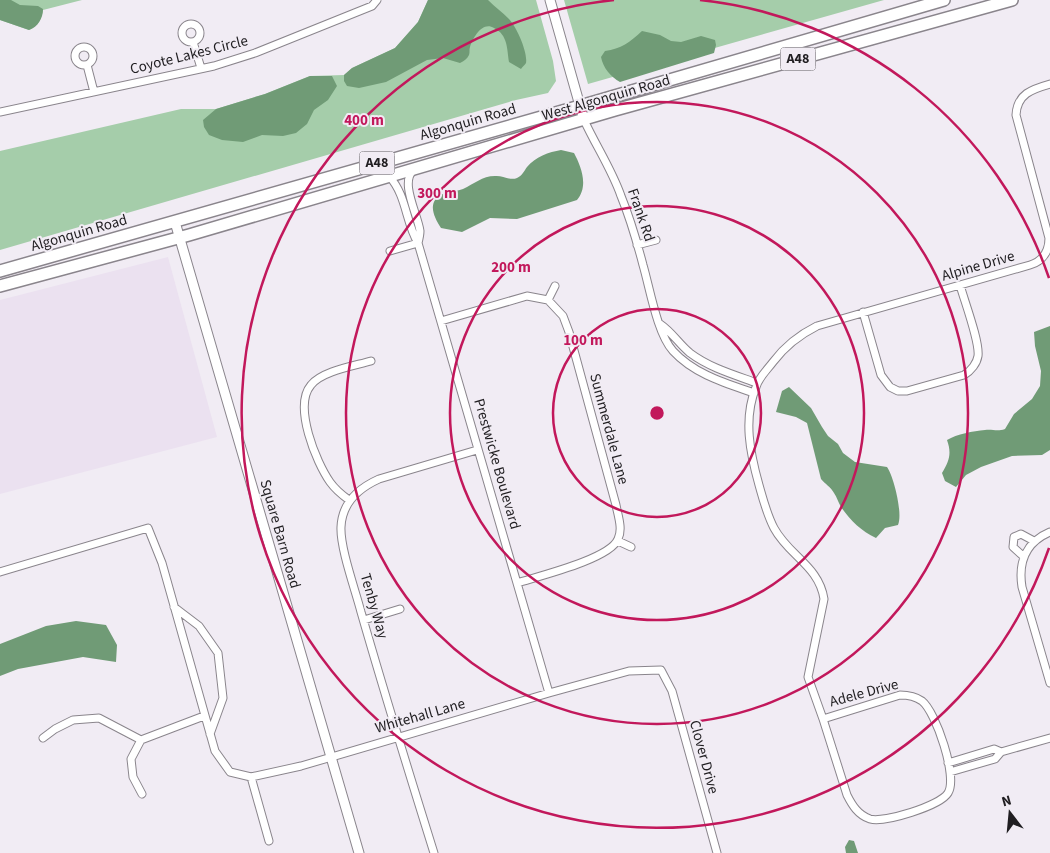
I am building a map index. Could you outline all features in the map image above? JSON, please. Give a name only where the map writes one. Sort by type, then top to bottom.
[{"type":"main road","name":"Algonquin Road","points":[[0,271],[944,0]]},
{"type":"main road","name":"West Algonquin Road","points":[[179,237],[584,120],[1012,0]]},
{"type":"main road","name":"Algonquin Road","points":[[0,286],[179,237]]},
{"type":"street","name":"Coyote Lakes Circle","points":[[0,112],[201,68],[256,53],[372,6],[377,0]]},
{"type":"street","points":[[550,0],[584,120]]},
{"type":"street","points":[[193,42],[201,68]]},
{"type":"street","points":[[87,65],[94,92]]},
{"type":"street","name":"Alpine Drive","points":[[823,719],[808,677],[824,599],[822,586],[814,573],[786,545],[773,528],[766,508],[750,447],[749,419],[757,383],[781,352],[803,334],[825,324],[1034,264],[1041,259],[1047,251],[1049,244],[1048,234],[1016,115],[1020,100],[1026,93],[1034,88],[1050,84]]},
{"type":"street","name":"Frank Rd","points":[[584,120],[621,194],[654,310],[667,343],[681,359],[697,371],[754,393]]},
{"type":"street","name":"Prestwicke Boulevard","points":[[418,168],[412,172],[408,179],[408,187],[420,232],[418,243]]},
{"type":"street","name":"Prestwicke Boulevard","points":[[389,176],[400,190],[413,234],[418,243],[549,692]]},
{"type":"street","name":"Square Barn Road","points":[[175,222],[359,853]]},
{"type":"street","points":[[637,245],[656,240]]},
{"type":"street","points":[[390,251],[418,243]]},
{"type":"street","points":[[863,312],[883,379],[893,389],[907,392],[964,375],[977,360],[978,347],[960,285]]},
{"type":"street","points":[[441,320],[527,296],[548,300],[555,286]]},
{"type":"street","name":"Summerdale Lane","points":[[548,300],[563,316],[569,332],[616,505],[620,527],[618,541]]},
{"type":"street","name":"Frank Rd","points":[[660,324],[669,329],[681,345],[698,358],[713,367],[757,383]]},
{"type":"street","points":[[371,361],[323,376],[316,380],[306,392],[304,398],[305,418],[320,465],[335,488],[349,500],[367,485],[379,479],[477,450]]},
{"type":"street","name":"Tenby Way","points":[[349,500],[342,518],[341,536],[398,738],[434,853]]},
{"type":"street","points":[[0,572],[148,528],[162,563],[215,751],[230,772],[251,777],[269,841]]},
{"type":"street","points":[[1050,532],[1034,541],[1023,556],[1021,577],[1022,587],[1050,684]]},
{"type":"street","points":[[1023,556],[1013,547],[1012,542],[1014,538],[1022,534],[1034,541]]},
{"type":"street","points":[[517,583],[596,558],[614,546],[618,541],[631,547]]},
{"type":"street","points":[[174,607],[199,626],[218,653],[223,698],[210,734]]},
{"type":"street","points":[[364,620],[400,609]]},
{"type":"street","name":"Whitehall Lane","points":[[251,777],[301,766],[549,692],[629,671],[661,670]]},
{"type":"street","name":"Clover Drive","points":[[661,670],[672,691],[716,853]]},
{"type":"street","name":"Adele Drive","points":[[948,763],[934,718],[921,701],[911,696],[900,694],[823,719],[847,795],[861,815],[870,819],[881,820],[940,801],[948,793],[951,785],[950,772]]},
{"type":"street","points":[[142,794],[133,777],[131,759],[141,740],[204,716]]},
{"type":"street","points":[[43,738],[55,728],[73,720],[99,718],[141,740]]},
{"type":"street","points":[[1001,752],[994,749],[948,763],[950,772],[995,759],[1001,752],[1050,738]]},
{"type":"shaded area","points":[[0,0],[82,0],[43,10],[39,22],[29,30],[0,20]]},
{"type":"shaded area","points":[[0,0],[11,0],[20,5],[38,6],[43,9],[41,19],[35,27],[29,30],[0,20]]},
{"type":"shaded area","points":[[428,0],[536,0],[553,61],[556,81],[548,93],[516,100],[0,250],[0,151],[181,109],[216,109],[265,94],[310,76],[344,75],[352,68],[395,48],[418,22]]},
{"type":"shaded area","points":[[428,0],[488,0],[515,27],[523,46],[526,64],[521,69],[509,62],[506,43],[502,34],[490,26],[482,29],[476,35],[468,56],[460,63],[443,58],[427,60],[386,82],[359,88],[347,86],[344,81],[344,75],[352,68],[395,48],[418,22]]},
{"type":"shaded area","points":[[564,0],[884,0],[588,84]]},
{"type":"shaded area","points":[[642,31],[660,35],[671,41],[681,42],[701,36],[715,40],[716,45],[714,53],[620,82],[608,72],[601,57],[605,51],[616,49]]},
{"type":"shaded area","points":[[310,76],[332,76],[337,86],[328,100],[314,110],[307,124],[296,133],[283,136],[262,135],[243,142],[222,140],[209,135],[204,127],[203,120],[216,109],[265,94]]},
{"type":"shaded area","points":[[561,150],[574,153],[583,176],[583,189],[577,200],[517,219],[490,218],[462,232],[441,228],[433,209],[433,204],[439,196],[463,189],[490,176],[517,178],[522,175],[530,163],[547,154]]},
{"type":"shaded area","points":[[168,257],[217,437],[0,494],[0,300]]},
{"type":"shaded area","points":[[1050,326],[1050,450],[1042,455],[1012,456],[981,467],[966,475],[956,487],[945,481],[942,473],[949,457],[947,440],[970,432],[1005,429],[1014,414],[1032,399],[1040,386],[1041,371],[1034,332]]},
{"type":"shaded area","points":[[789,387],[811,408],[828,436],[838,444],[843,453],[855,462],[887,467],[897,496],[898,525],[885,528],[876,538],[861,529],[844,512],[833,491],[821,479],[807,423],[796,417],[776,412],[782,391]]},
{"type":"shaded area","points":[[76,621],[106,625],[117,645],[116,662],[83,657],[18,669],[0,676],[0,644],[46,626]]},
{"type":"shaded area","points":[[849,840],[854,841],[858,853],[846,853],[845,847]]}]
